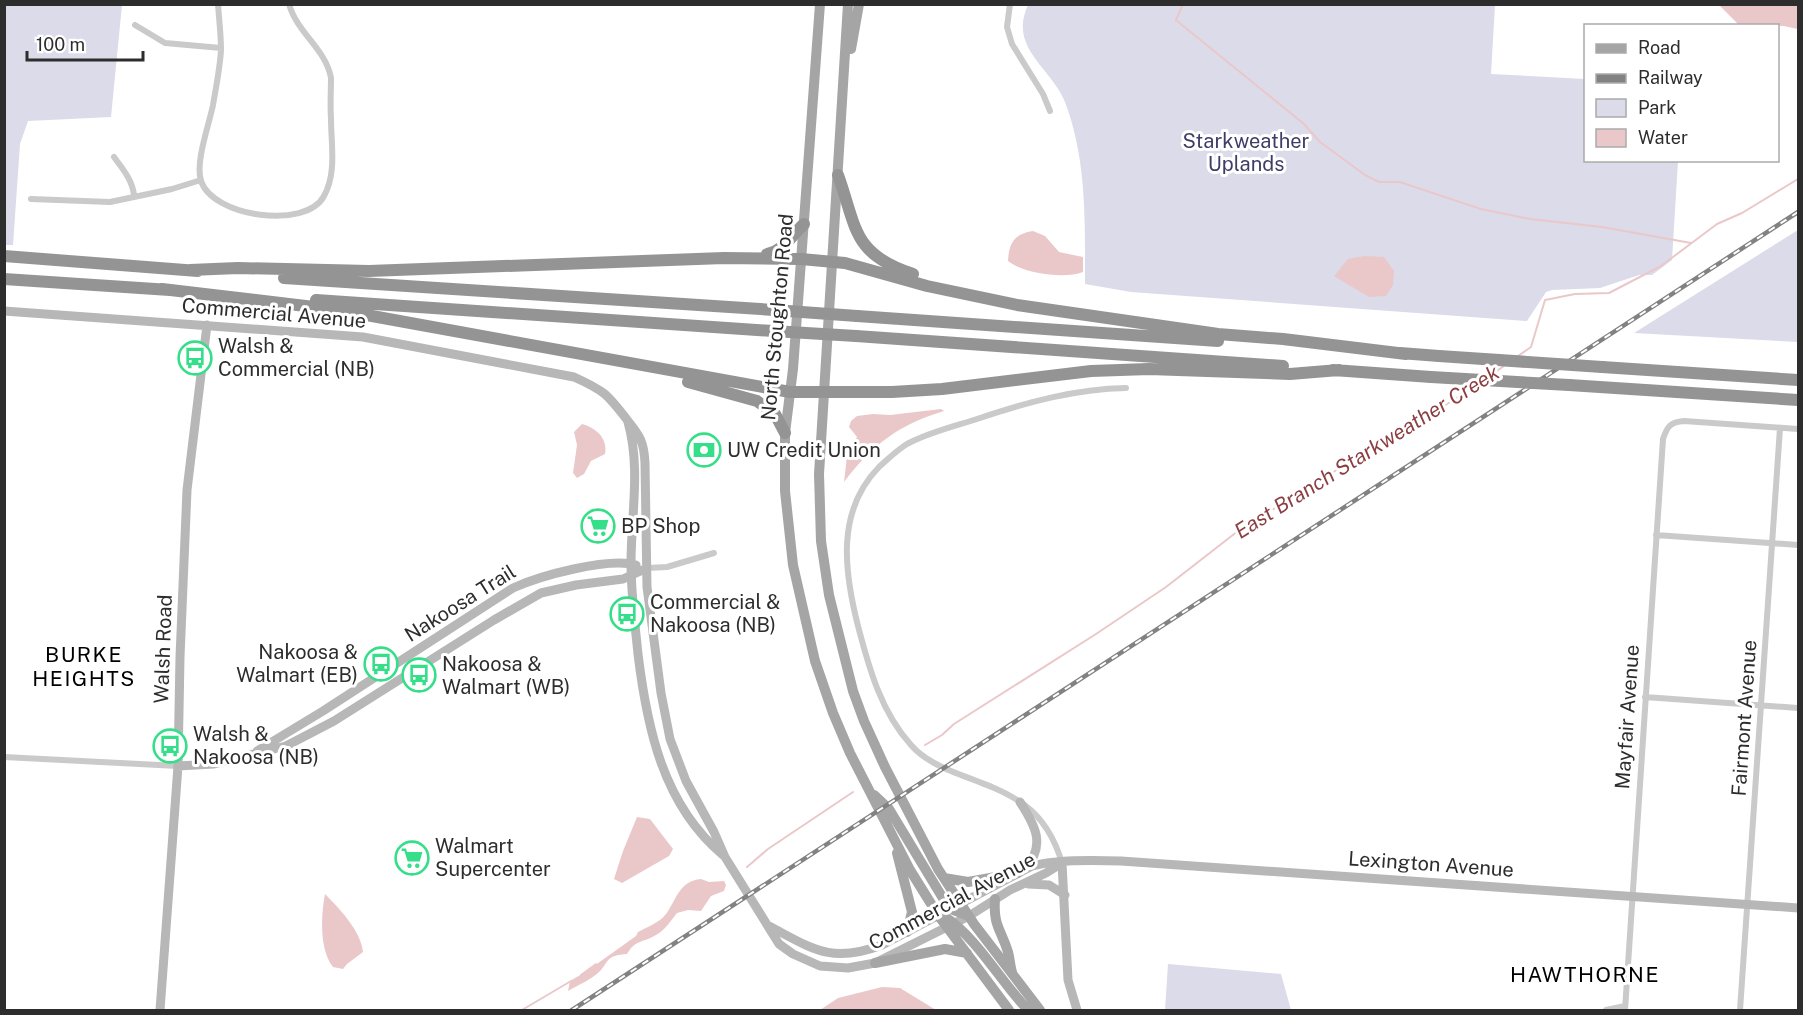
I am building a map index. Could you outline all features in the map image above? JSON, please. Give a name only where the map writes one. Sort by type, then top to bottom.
[{"type":"highway","points":[[838,175],[855,231],[875,257],[897,269],[970,295]]},
{"type":"highway","points":[[754,257],[782,250],[789,238],[804,224]]},
{"type":"highway","points":[[4,256],[1798,380]]},
{"type":"highway","points":[[190,270],[238,268],[369,271],[754,257],[833,261],[927,286],[1017,305],[1183,329],[1406,354]]},
{"type":"highway","points":[[4,279],[1798,402]]},
{"type":"highway","points":[[162,290],[339,310],[790,392],[892,392],[942,389],[1091,371],[1149,369],[1290,374],[1339,370]]},
{"type":"highway","points":[[626,363],[757,401],[775,414],[785,434]]},
{"type":"main road","name":"North Stoughton Road","points":[[820,4],[804,224],[785,434],[787,521],[805,623],[833,713],[893,839],[938,915]]},
{"type":"main road","points":[[848,4],[819,474],[821,531],[829,595],[853,691],[880,756],[944,878],[956,906]]},
{"type":"main road","points":[[841,114],[859,4]]},
{"type":"main road","points":[[869,791],[889,809],[932,882],[969,916],[1040,1011]]},
{"type":"main road","points":[[893,839],[912,912],[907,932]]},
{"type":"main road","points":[[944,878],[968,882],[1021,872]]},
{"type":"main road","points":[[995,899],[995,924],[1008,952],[1012,975]]},
{"type":"main road","points":[[938,915],[946,917],[967,953],[1009,1011]]},
{"type":"main road","points":[[950,924],[968,936],[1011,993],[1028,1011]]},
{"type":"main road","points":[[875,963],[945,949],[967,953]]},
{"type":"street","points":[[218,4],[221,48],[202,158],[201,180],[211,195],[245,212],[297,215],[313,208],[324,196],[331,171],[331,78],[326,61],[297,25],[289,4]]},
{"type":"street","points":[[1010,4],[1007,27],[1012,44],[1043,94],[1050,111]]},
{"type":"street","points":[[135,26],[165,43],[221,48]]},
{"type":"street","points":[[114,157],[131,181],[134,196]]},
{"type":"street","points":[[31,200],[100,202],[172,189],[201,180]]},
{"type":"street","name":"Commercial Avenue","points":[[4,311],[363,337],[574,377],[604,392],[617,405],[640,436],[645,454],[648,594],[661,693],[670,739],[686,781],[725,857],[779,944],[793,954],[820,966],[848,968],[875,963],[969,916],[1019,885],[1062,863]]},
{"type":"street","name":"Walsh Road","points":[[160,1011],[178,766],[187,490],[207,325]]},
{"type":"street","points":[[1077,1011],[1068,980],[1062,863],[1054,838],[1034,811],[1006,793],[944,768],[919,752],[895,725],[886,711],[867,661],[854,608],[846,564],[848,531],[857,498],[874,473],[889,457],[916,440],[1048,397],[1097,389],[1126,388]]},
{"type":"street","name":"Commercial Avenue","points":[[628,420],[634,453],[631,564],[633,614],[648,717],[658,756],[672,790],[689,818],[725,857]]},
{"type":"street","name":"Mayfair Avenue","points":[[1625,1008],[1663,439],[1668,427],[1676,422],[1684,421],[1780,428]]},
{"type":"street","points":[[1780,428],[1798,429]]},
{"type":"street","name":"Fairmont Avenue","points":[[1740,1011],[1780,428]]},
{"type":"street","points":[[1656,535],[1798,545]]},
{"type":"street","name":"Nakoosa Trail","points":[[245,756],[270,744],[314,717],[513,588],[539,577],[575,569],[631,564],[647,568],[667,567],[714,553]]},
{"type":"street","name":"Nakoosa Trail","points":[[4,757],[178,766],[214,764],[274,750],[316,730],[541,593],[576,585],[623,579],[647,568]]},
{"type":"street","points":[[1645,697],[1798,708]]},
{"type":"street","points":[[1020,802],[1033,822],[1037,842],[1031,861],[1021,872]]},
{"type":"street","name":"Lexington Avenue","points":[[1062,863],[1083,860],[1121,861],[1798,908]]},
{"type":"street","name":"Commercial Avenue","points":[[769,926],[806,946],[831,954],[867,951],[1021,872],[1043,863],[1062,863]]},
{"type":"street","points":[[1019,885],[1049,885],[1065,895]]},
{"type":"street","points":[[1606,1011],[1625,1008]]},
{"type":"green space","points":[[4,5],[122,5],[111,117],[28,121],[20,144],[13,245],[4,245]]},
{"type":"green space","name":"Starkweather Uplands","points":[[1028,5],[1495,5],[1491,74],[1584,79],[1584,162],[1678,162],[1672,260],[1652,275],[1639,275],[1600,288],[1546,292],[1527,321],[1131,292],[1085,284],[1083,192],[1072,124],[1059,90],[1027,45],[1023,33],[1023,20]]},
{"type":"green space","points":[[1798,230],[1798,342],[1634,333]]},
{"type":"green space","points":[[1168,964],[1281,974],[1291,1010],[1165,1010]]},
{"type":"water","points":[[1719,5],[1798,5],[1798,35],[1797,29],[1779,26],[1779,24],[1738,24]]},
{"type":"water","points":[[1033,231],[1045,236],[1059,252],[1083,257],[1083,272],[1066,275],[1045,274],[1024,269],[1008,261],[1014,240],[1021,234]]},
{"type":"water","points":[[1364,256],[1384,257],[1394,271],[1393,285],[1386,296],[1369,297],[1334,276],[1348,259]]},
{"type":"water","points":[[941,409],[944,411],[913,423],[887,438],[865,457],[844,482],[847,456],[857,437],[849,427],[851,421],[857,416]]},
{"type":"water","points":[[582,424],[600,434],[605,443],[605,454],[591,461],[584,474],[577,478],[573,473],[577,445],[574,432]]},
{"type":"water","points":[[637,817],[650,819],[673,849],[669,856],[622,883],[614,879]]},
{"type":"water","points":[[701,879],[709,882],[724,881],[726,885],[724,891],[711,896],[701,911],[688,910],[677,913],[659,933],[637,944],[627,954],[611,958],[594,976],[568,991],[570,981],[636,936],[638,932],[660,920],[683,887],[694,880]]},
{"type":"water","points":[[325,894],[348,920],[358,936],[363,952],[343,969],[333,967],[325,951],[322,922]]},
{"type":"water","points":[[882,987],[900,988],[936,1010],[820,1010],[838,998]]},
{"type":"waterway","points":[[1183,4],[1176,20],[1304,124],[1320,142],[1365,175],[1379,182],[1400,182],[1481,209],[1530,219],[1602,227],[1691,243]]},
{"type":"waterway","name":"East Branch Starkweather Creek","points":[[1518,356],[1531,347],[1545,300],[1575,294],[1609,293],[1661,266],[1717,224],[1742,213],[1798,179]]},
{"type":"waterway","name":"East Branch Starkweather Creek","points":[[1491,375],[1504,366]]},
{"type":"waterway","name":"East Branch Starkweather Creek","points":[[925,745],[1166,587],[1238,531],[1477,385]]},
{"type":"waterway","name":"East Branch Starkweather Creek","points":[[747,867],[768,849],[853,792]]},
{"type":"waterway","name":"East Branch Starkweather Creek","points":[[581,975],[596,964]]},
{"type":"waterway","name":"East Branch Starkweather Creek","points":[[522,1010],[571,981]]},
{"type":"railway","points":[[572,1010],[1798,212]]},
{"type":"place","name":"Walsh & Commercial (NB)","points":[[195,358]]},
{"type":"place","name":"UW Credit Union","points":[[704,450]]},
{"type":"place","name":"BP Shop","points":[[598,526]]},
{"type":"place","name":"Commercial & Nakoosa (NB)","points":[[627,614]]},
{"type":"place","name":"Nakoosa & Walmart (EB)","points":[[381,664]]},
{"type":"place","name":"Nakoosa & Walmart (WB)","points":[[419,675]]},
{"type":"place","name":"Walsh & Nakoosa (NB)","points":[[170,746]]},
{"type":"place","name":"Walmart Supercenter","points":[[412,858]]},
{"type":"district","name":"BURKE HEIGHTS","points":[[84,667]]},
{"type":"district","name":"HAWTHORNE","points":[[1585,975]]}]
